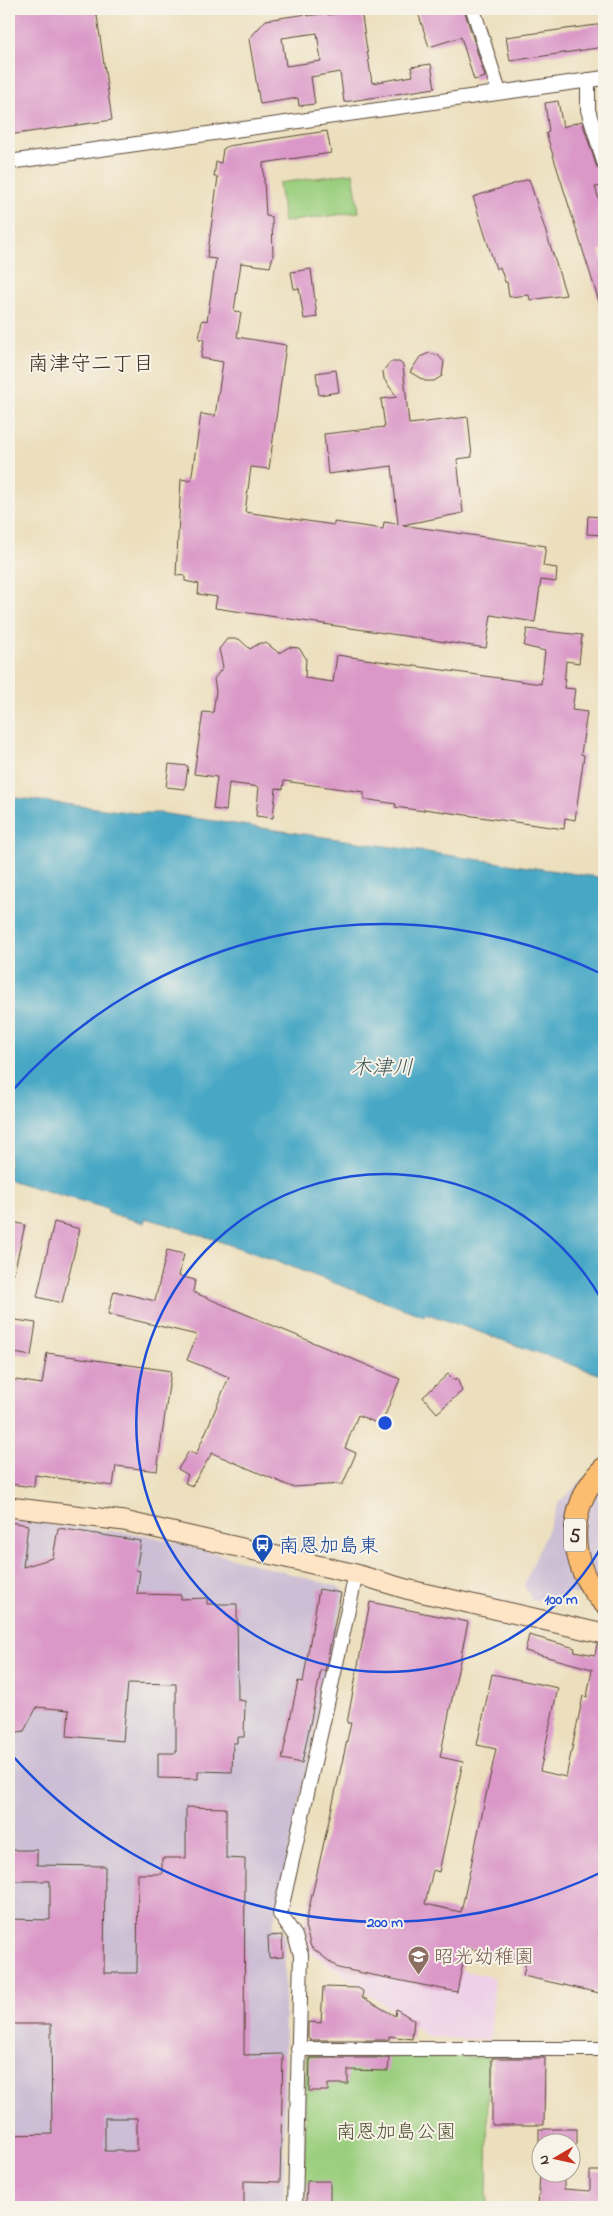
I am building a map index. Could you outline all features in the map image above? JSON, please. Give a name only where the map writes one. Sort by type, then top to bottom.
[{"type":"main road","name":"5","points":[[604,1469],[584,1499],[578,1519],[576,1535],[580,1563],[587,1579],[604,1602]]},
{"type":"street","points":[[473,9],[499,92]]},
{"type":"street","points":[[9,162],[604,78]]},
{"type":"street","points":[[588,80],[588,110],[604,162]]},
{"type":"street","points":[[9,1508],[124,1521],[356,1574],[406,1589],[604,1634]]},
{"type":"street","points":[[295,2207],[301,1955],[295,1936],[280,1914],[356,1574]]},
{"type":"street","points":[[567,1625],[604,1628]]},
{"type":"street","points":[[298,2049],[604,2049]]},
{"type":"shaded area","points":[[604,1460],[604,1598],[569,1593],[532,1601],[524,1585],[559,1502]]},
{"type":"shaded area","points":[[9,1520],[147,1535],[339,1587],[344,1591],[273,1926],[285,1934],[284,2207],[9,2207]]},
{"type":"shaded area","points":[[303,1931],[495,1978],[490,2040],[429,2037],[307,1949]]},
{"type":"green space","points":[[353,173],[359,212],[284,222],[279,183]]},
{"type":"green space","name":"南恩加島公園","points":[[306,2056],[488,2057],[487,2207],[304,2207]]},
{"type":"water","name":"木津川","points":[[9,797],[136,813],[160,813],[604,878],[604,1376],[425,1313],[424,1316],[216,1240],[146,1218],[144,1223],[108,1213],[108,1209],[9,1180]]},
{"type":"building","points":[[9,9],[96,9],[112,120],[9,135]]},
{"type":"building","points":[[417,9],[464,9],[485,77],[474,80],[461,37],[429,47]]},
{"type":"building","points":[[361,10],[372,83],[413,76],[411,67],[431,64],[435,88],[344,102],[340,72],[311,77],[315,104],[299,106],[298,98],[260,104],[249,39],[266,20],[307,14],[308,16],[327,13],[328,15]],"holes":[[[317,33],[321,61],[286,66],[282,38]]]},
{"type":"building","points":[[604,24],[604,47],[510,61],[506,37]]},
{"type":"building","points":[[558,101],[563,127],[582,121],[596,165],[598,169],[604,171],[604,186],[595,187],[604,215],[604,249],[599,251],[604,266],[604,308],[601,308],[546,133],[549,132],[545,103]]},
{"type":"building","points":[[604,114],[604,133],[599,116]]},
{"type":"building","points":[[327,131],[331,153],[263,163],[266,216],[272,217],[273,256],[270,267],[241,263],[234,311],[241,312],[237,337],[286,345],[269,469],[251,467],[245,512],[334,525],[334,522],[383,529],[384,522],[398,524],[392,466],[328,474],[324,434],[385,427],[381,399],[397,397],[384,379],[383,371],[390,362],[399,362],[403,365],[409,424],[468,417],[472,457],[457,459],[463,513],[402,525],[546,546],[543,566],[557,568],[556,582],[541,580],[535,622],[491,615],[486,648],[215,608],[217,597],[198,594],[199,584],[185,581],[185,576],[176,575],[181,479],[191,481],[201,414],[215,416],[223,362],[201,358],[204,339],[199,339],[202,320],[207,321],[216,259],[207,258],[218,177],[214,177],[216,162],[221,163],[223,149],[228,146]]},
{"type":"building","points":[[529,179],[566,295],[530,300],[529,295],[509,297],[507,282],[505,282],[500,267],[496,269],[473,197]]},
{"type":"building","points":[[311,269],[317,317],[304,319],[299,288],[294,289],[291,272]]},
{"type":"building","points":[[429,353],[438,355],[444,362],[442,376],[434,381],[425,381],[410,372],[420,357]]},
{"type":"building","points":[[336,370],[339,392],[319,395],[316,373]]},
{"type":"building","points":[[588,516],[601,517],[601,521],[604,521],[604,535],[587,534]]},
{"type":"building","points":[[527,629],[582,635],[579,663],[566,661],[564,688],[575,689],[572,710],[587,712],[581,754],[584,755],[575,820],[565,818],[564,829],[424,809],[424,811],[395,807],[396,804],[364,799],[364,792],[284,781],[283,789],[276,788],[273,818],[256,816],[259,787],[229,783],[226,811],[213,809],[217,777],[194,774],[203,712],[213,713],[216,691],[214,679],[223,667],[219,649],[227,639],[239,639],[250,649],[260,643],[266,643],[279,653],[289,647],[299,648],[306,658],[305,678],[333,682],[337,655],[541,684],[545,651],[524,646]]},
{"type":"building","points":[[169,764],[188,766],[185,789],[166,787]]},
{"type":"building","points":[[9,1221],[25,1225],[14,1273],[9,1273]]},
{"type":"building","points":[[54,1222],[80,1229],[62,1303],[37,1297]]},
{"type":"building","points":[[167,1250],[184,1254],[179,1276],[195,1280],[193,1292],[400,1379],[381,1425],[358,1415],[345,1448],[356,1453],[343,1484],[292,1487],[212,1453],[192,1486],[185,1483],[188,1475],[178,1469],[189,1451],[196,1455],[229,1377],[187,1360],[197,1335],[108,1314],[114,1291],[155,1301]]},
{"type":"building","points":[[9,1319],[36,1323],[31,1356],[9,1352]]},
{"type":"building","points":[[47,1353],[171,1371],[157,1471],[116,1466],[113,1486],[35,1475],[34,1487],[9,1484],[9,1379],[42,1384]]},
{"type":"building","points":[[448,1374],[454,1380],[457,1378],[462,1391],[437,1413],[423,1397]]},
{"type":"building","points":[[9,1522],[28,1525],[23,1567],[53,1558],[58,1528],[141,1541],[136,1570],[140,1571],[137,1594],[181,1595],[181,1599],[207,1598],[207,1604],[237,1604],[238,1700],[245,1701],[244,1737],[237,1737],[237,1743],[233,1743],[232,1772],[198,1771],[198,1779],[158,1778],[158,1753],[176,1753],[176,1684],[128,1683],[123,1741],[67,1736],[69,1710],[37,1707],[24,1731],[9,1734]]},
{"type":"building","points":[[319,1589],[341,1593],[325,1671],[321,1670],[302,1763],[282,1759],[298,1681],[303,1682]]},
{"type":"building","points":[[370,1602],[468,1622],[440,1757],[463,1762],[439,1872],[433,1870],[425,1904],[461,1912],[496,1749],[477,1745],[492,1674],[558,1688],[540,1771],[566,1777],[583,1696],[587,1697],[592,1669],[525,1651],[529,1635],[575,1648],[574,1651],[595,1655],[597,1644],[604,1645],[604,1994],[523,1976],[526,1961],[466,1948],[457,1992],[338,1968],[311,1947],[305,1926],[351,1723],[347,1723]]},
{"type":"building","points":[[186,1807],[226,1808],[226,1858],[245,1859],[244,2055],[283,2054],[280,2182],[244,2181],[244,2207],[9,2207],[9,2135],[52,2134],[51,2024],[9,2024],[9,1919],[50,1920],[50,1881],[9,1881],[9,1850],[37,1850],[37,1865],[105,1866],[104,1973],[137,1973],[138,1874],[162,1874],[162,1858],[186,1858]],"holes":[[[105,2118],[137,2118],[137,2151],[105,2151]]]},
{"type":"building","points":[[282,1935],[283,1957],[269,1958],[268,1936]]},
{"type":"building","points":[[323,1987],[358,1988],[363,1991],[362,1997],[395,2016],[396,2009],[414,2020],[412,2039],[389,2036],[389,2040],[310,2040],[308,2038],[308,2022],[321,2023]]},
{"type":"building","points":[[310,2058],[389,2058],[388,2071],[348,2070],[348,2084],[328,2084],[328,2091],[309,2091]]},
{"type":"building","points":[[492,2058],[545,2058],[544,2125],[492,2125]]},
{"type":"building","points":[[539,2129],[577,2129],[577,2134],[539,2134]]},
{"type":"building","points":[[590,2171],[604,2171],[604,2207],[538,2207],[539,2184],[564,2184],[564,2189],[590,2191]]},
{"type":"building","points":[[307,2181],[330,2181],[330,2207],[306,2207]]},
{"type":"place","name":"南恩加島東","points":[[263,1564]]},
{"type":"place","name":"昭光幼稚園","points":[[418,1975]]},
{"type":"district","name":"南津守二丁目","points":[[91,363]]}]
